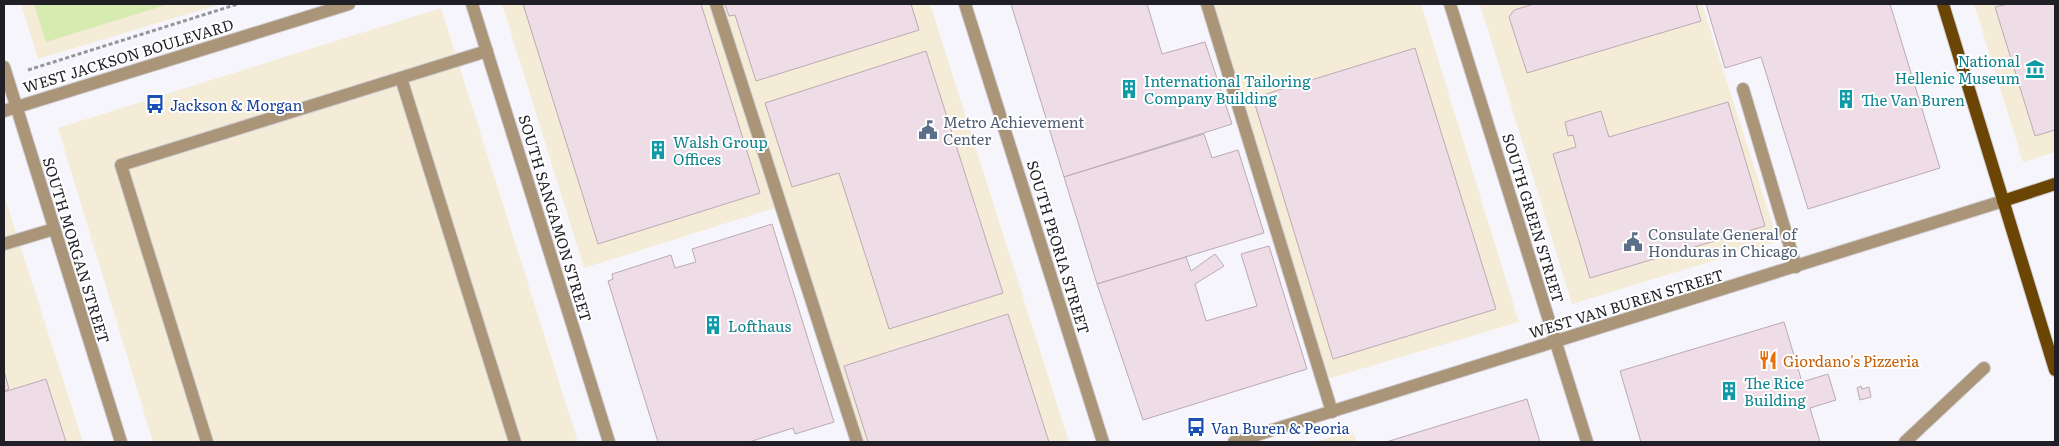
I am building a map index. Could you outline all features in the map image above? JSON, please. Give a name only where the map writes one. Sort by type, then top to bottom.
[{"type":"main road","points":[[1942,4],[2055,370]]},
{"type":"main road","name":"WEST VAN BUREN STREET","points":[[2003,201],[2055,184]]},
{"type":"street","name":"WEST JACKSON BOULEVARD","points":[[10,109],[348,4]]},
{"type":"street","name":"SOUTH SANGAMON STREET","points":[[472,4],[609,442]]},
{"type":"street","points":[[716,4],[856,442]]},
{"type":"street","name":"SOUTH PEORIA STREET","points":[[965,4],[1103,442]]},
{"type":"street","points":[[1206,4],[1332,412]]},
{"type":"street","name":"SOUTH GREEN STREET","points":[[1450,4],[1587,442]]},
{"type":"street","points":[[207,442],[121,165],[487,51]]},
{"type":"street","name":"SOUTH MORGAN STREET","points":[[5,72],[10,109],[54,229],[121,442]]},
{"type":"street","points":[[401,78],[515,442]]},
{"type":"street","points":[[1743,89],[1796,267]]},
{"type":"street","name":"WEST VAN BUREN STREET","points":[[1234,442],[2003,201]]},
{"type":"street","points":[[4,244],[54,229]]},
{"type":"street","points":[[1905,442],[1984,368]]},
{"type":"path","points":[[5,72],[238,4]]},
{"type":"shaded area","points":[[21,4],[221,4],[38,59]]},
{"type":"shaded area","points":[[502,4],[930,4],[1069,442],[857,442],[781,206],[584,268]]},
{"type":"shaded area","points":[[1210,4],[1421,4],[1519,322],[1324,380]]},
{"type":"shaded area","points":[[1480,4],[1702,4],[1778,241],[1572,304]]},
{"type":"shaded area","name":"National Hellenic Museum","points":[[1974,4],[2055,4],[2055,152],[2023,162]]},
{"type":"shaded area","points":[[441,8],[578,442],[153,442],[58,128]]},
{"type":"shaded area","points":[[4,195],[83,442],[4,442]]},
{"type":"shaded area","points":[[1352,431],[1357,442],[1315,442]]},
{"type":"green space","points":[[34,4],[169,4],[46,42]]},
{"type":"building","name":"Walsh Group Offices","points":[[523,4],[701,4],[760,193],[598,244]]},
{"type":"building","points":[[725,4],[911,4],[919,30],[756,81],[735,15],[729,16]]},
{"type":"building","name":"International Tailoring Company Building","points":[[1011,4],[1147,4],[1162,54],[1205,42],[1232,124],[1064,177]]},
{"type":"building","points":[[1534,4],[1696,4],[1701,21],[1527,73],[1509,17],[1514,10]]},
{"type":"building","name":"The Van Buren","points":[[1706,4],[1890,4],[1940,168],[1808,209],[1761,57],[1725,68]]},
{"type":"building","name":"National Hellenic Museum","points":[[2008,4],[2055,4],[2055,130],[2035,136],[1995,7]]},
{"type":"building","points":[[1415,48],[1496,309],[1333,359],[1253,98]]},
{"type":"building","points":[[926,51],[1003,293],[889,329],[839,173],[792,187],[765,103]]},
{"type":"building","points":[[1728,102],[1765,226],[1590,278],[1553,154],[1576,147],[1573,135],[1568,136],[1565,122],[1601,111],[1609,137]]},
{"type":"building","points":[[1204,134],[1212,158],[1238,150],[1264,233],[1097,284],[1064,177]]},
{"type":"building","name":"Lofthaus","points":[[772,224],[834,422],[795,434],[793,428],[749,442],[658,442],[608,281],[613,279],[612,274],[671,255],[675,268],[696,262],[692,249]]},
{"type":"building","points":[[1269,246],[1307,369],[1143,420],[1097,284],[1186,257],[1191,271],[1215,254],[1224,266],[1195,284],[1206,321],[1257,306],[1241,254]]},
{"type":"building","points":[[1008,314],[1049,442],[868,442],[844,366]]},
{"type":"building","name":"The Rice Building","points":[[1784,322],[1802,382],[1828,374],[1836,400],[1810,408],[1820,442],[1641,442],[1620,371]]},
{"type":"building","points":[[4,371],[9,389],[4,391]]},
{"type":"building","points":[[46,379],[66,442],[4,442],[4,392]]},
{"type":"building","points":[[1861,386],[1862,389],[1869,387],[1871,397],[1860,400],[1857,388]]},
{"type":"building","points":[[1527,399],[1540,442],[1386,442],[1461,419]]},
{"type":"place","name":"National Hellenic Museum","points":[[2035,69]]},
{"type":"place","name":"International Tailoring Company Building","points":[[1129,89]]},
{"type":"place","name":"The Van Buren","points":[[1846,99]]},
{"type":"place","name":"Jackson & Morgan","points":[[155,104]]},
{"type":"place","name":"Metro Achievement Center","points":[[928,130]]},
{"type":"place","name":"Walsh Group Offices","points":[[658,150]]},
{"type":"place","name":"Consulate General of Honduras in Chicago","points":[[1633,242]]},
{"type":"place","name":"Lofthaus","points":[[713,325]]},
{"type":"place","name":"Giordano's Pizzeria","points":[[1768,360]]},
{"type":"place","name":"The Rice Building","points":[[1729,391]]},
{"type":"place","name":"Van Buren & Peoria","points":[[1196,427]]}]
